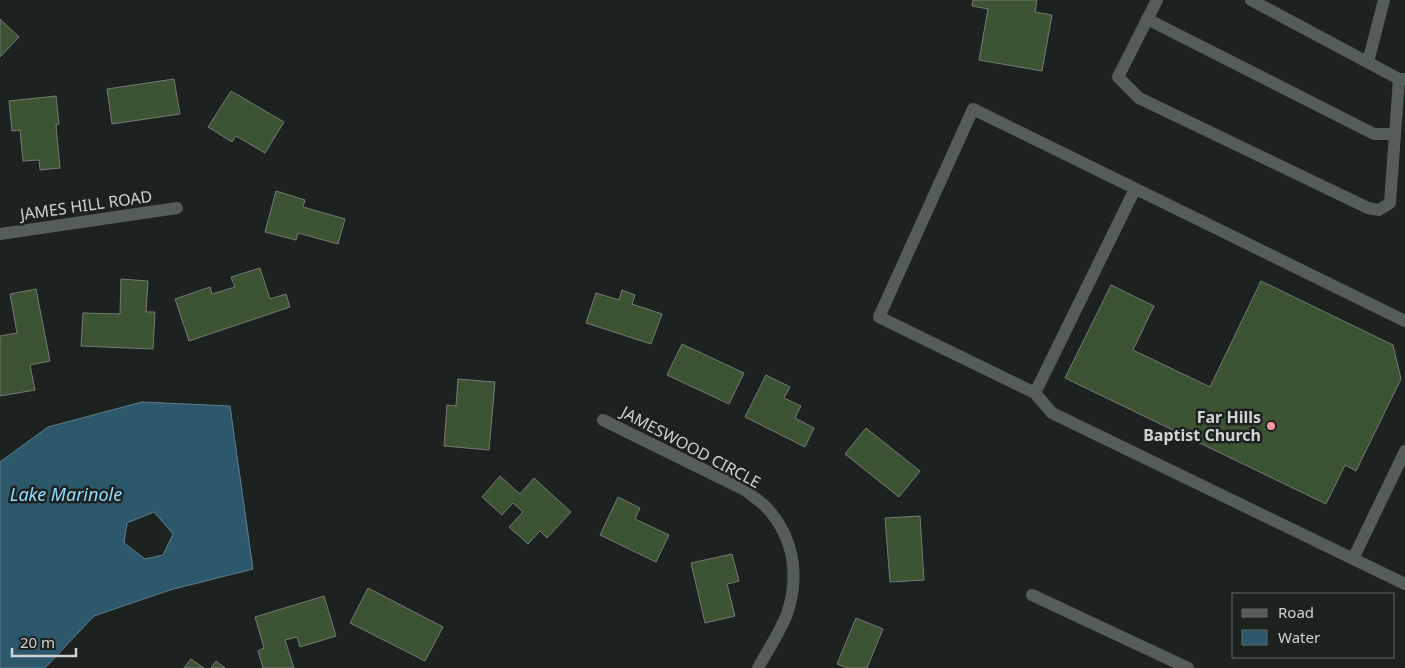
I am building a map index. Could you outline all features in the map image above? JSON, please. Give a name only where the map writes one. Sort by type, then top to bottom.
[{"type":"street","points":[[1157,0],[1118,77],[1139,98],[1368,208],[1379,210],[1390,203],[1395,134],[1402,79],[1251,0]]},
{"type":"street","points":[[1368,62],[1384,0]]},
{"type":"street","points":[[1147,19],[1374,134],[1395,134]]},
{"type":"street","points":[[1405,322],[973,109],[879,317],[1035,393],[1052,413],[1405,584]]},
{"type":"street","points":[[1035,393],[1135,189]]},
{"type":"street","name":"JAMES HILL ROAD","points":[[0,234],[177,208]]},
{"type":"street","name":"JAMESWOOD CIRCLE","points":[[603,420],[745,490],[765,506],[781,526],[790,543],[794,566],[793,591],[786,615],[758,668]]},
{"type":"street","points":[[1353,559],[1405,451]]},
{"type":"street","points":[[1032,595],[1188,668]]},
{"type":"water","name":"Lake Marinole","points":[[142,402],[230,406],[253,569],[170,590],[94,616],[45,668],[0,668],[0,462],[48,427]],"holes":[[[154,512],[173,534],[163,555],[145,559],[124,543],[127,523]]]},
{"type":"building","points":[[973,0],[1037,0],[1035,12],[1052,15],[1042,71],[979,60],[988,9],[972,6]]},
{"type":"building","points":[[0,19],[19,37],[0,57]]},
{"type":"building","points":[[174,79],[180,114],[112,124],[107,89]]},
{"type":"building","points":[[231,91],[284,122],[265,153],[236,136],[232,142],[208,127]]},
{"type":"building","points":[[56,96],[59,124],[56,125],[60,168],[40,170],[39,160],[23,161],[20,130],[12,131],[9,101]]},
{"type":"building","points":[[276,191],[305,200],[303,207],[345,219],[338,244],[298,233],[296,240],[265,232]]},
{"type":"building","points":[[260,268],[270,299],[286,294],[290,307],[189,341],[175,299],[210,287],[212,294],[235,287],[231,277]]},
{"type":"building","points":[[121,279],[148,281],[146,312],[155,312],[153,349],[81,346],[83,313],[120,314]]},
{"type":"building","name":"Far Hills Baptist Church","points":[[1261,281],[1393,345],[1401,379],[1356,471],[1345,465],[1326,504],[1065,378],[1111,285],[1154,306],[1133,350],[1210,387]]},
{"type":"building","points":[[36,289],[50,361],[30,365],[35,390],[0,396],[0,336],[17,333],[10,294]]},
{"type":"building","points":[[622,290],[635,295],[632,304],[662,314],[651,344],[586,323],[596,293],[619,300]]},
{"type":"building","points":[[682,344],[744,373],[729,404],[667,375]]},
{"type":"building","points":[[766,375],[790,387],[784,398],[801,406],[795,418],[814,428],[805,447],[745,417]]},
{"type":"building","points":[[458,379],[495,382],[489,450],[444,446],[447,405],[456,406]]},
{"type":"building","points":[[866,428],[920,471],[899,497],[845,454]]},
{"type":"building","points":[[500,476],[520,494],[534,478],[571,512],[547,538],[540,531],[528,544],[509,527],[523,512],[513,503],[502,515],[482,497]]},
{"type":"building","points":[[618,497],[640,508],[635,519],[669,535],[656,562],[600,535]]},
{"type":"building","points":[[920,516],[924,580],[890,582],[885,518]]},
{"type":"building","points":[[732,554],[739,581],[727,584],[735,616],[705,623],[691,563]]},
{"type":"building","points":[[368,588],[443,627],[425,661],[350,623]]},
{"type":"building","points":[[324,596],[336,636],[300,647],[297,637],[285,640],[294,668],[263,668],[258,651],[264,648],[255,617]]},
{"type":"building","points":[[856,618],[883,629],[867,668],[847,668],[837,664]]},
{"type":"building","points":[[191,659],[204,668],[184,668]]},
{"type":"building","points":[[216,661],[225,668],[211,668]]},
{"type":"place","name":"Far Hills Baptist Church","points":[[1271,426]]}]
